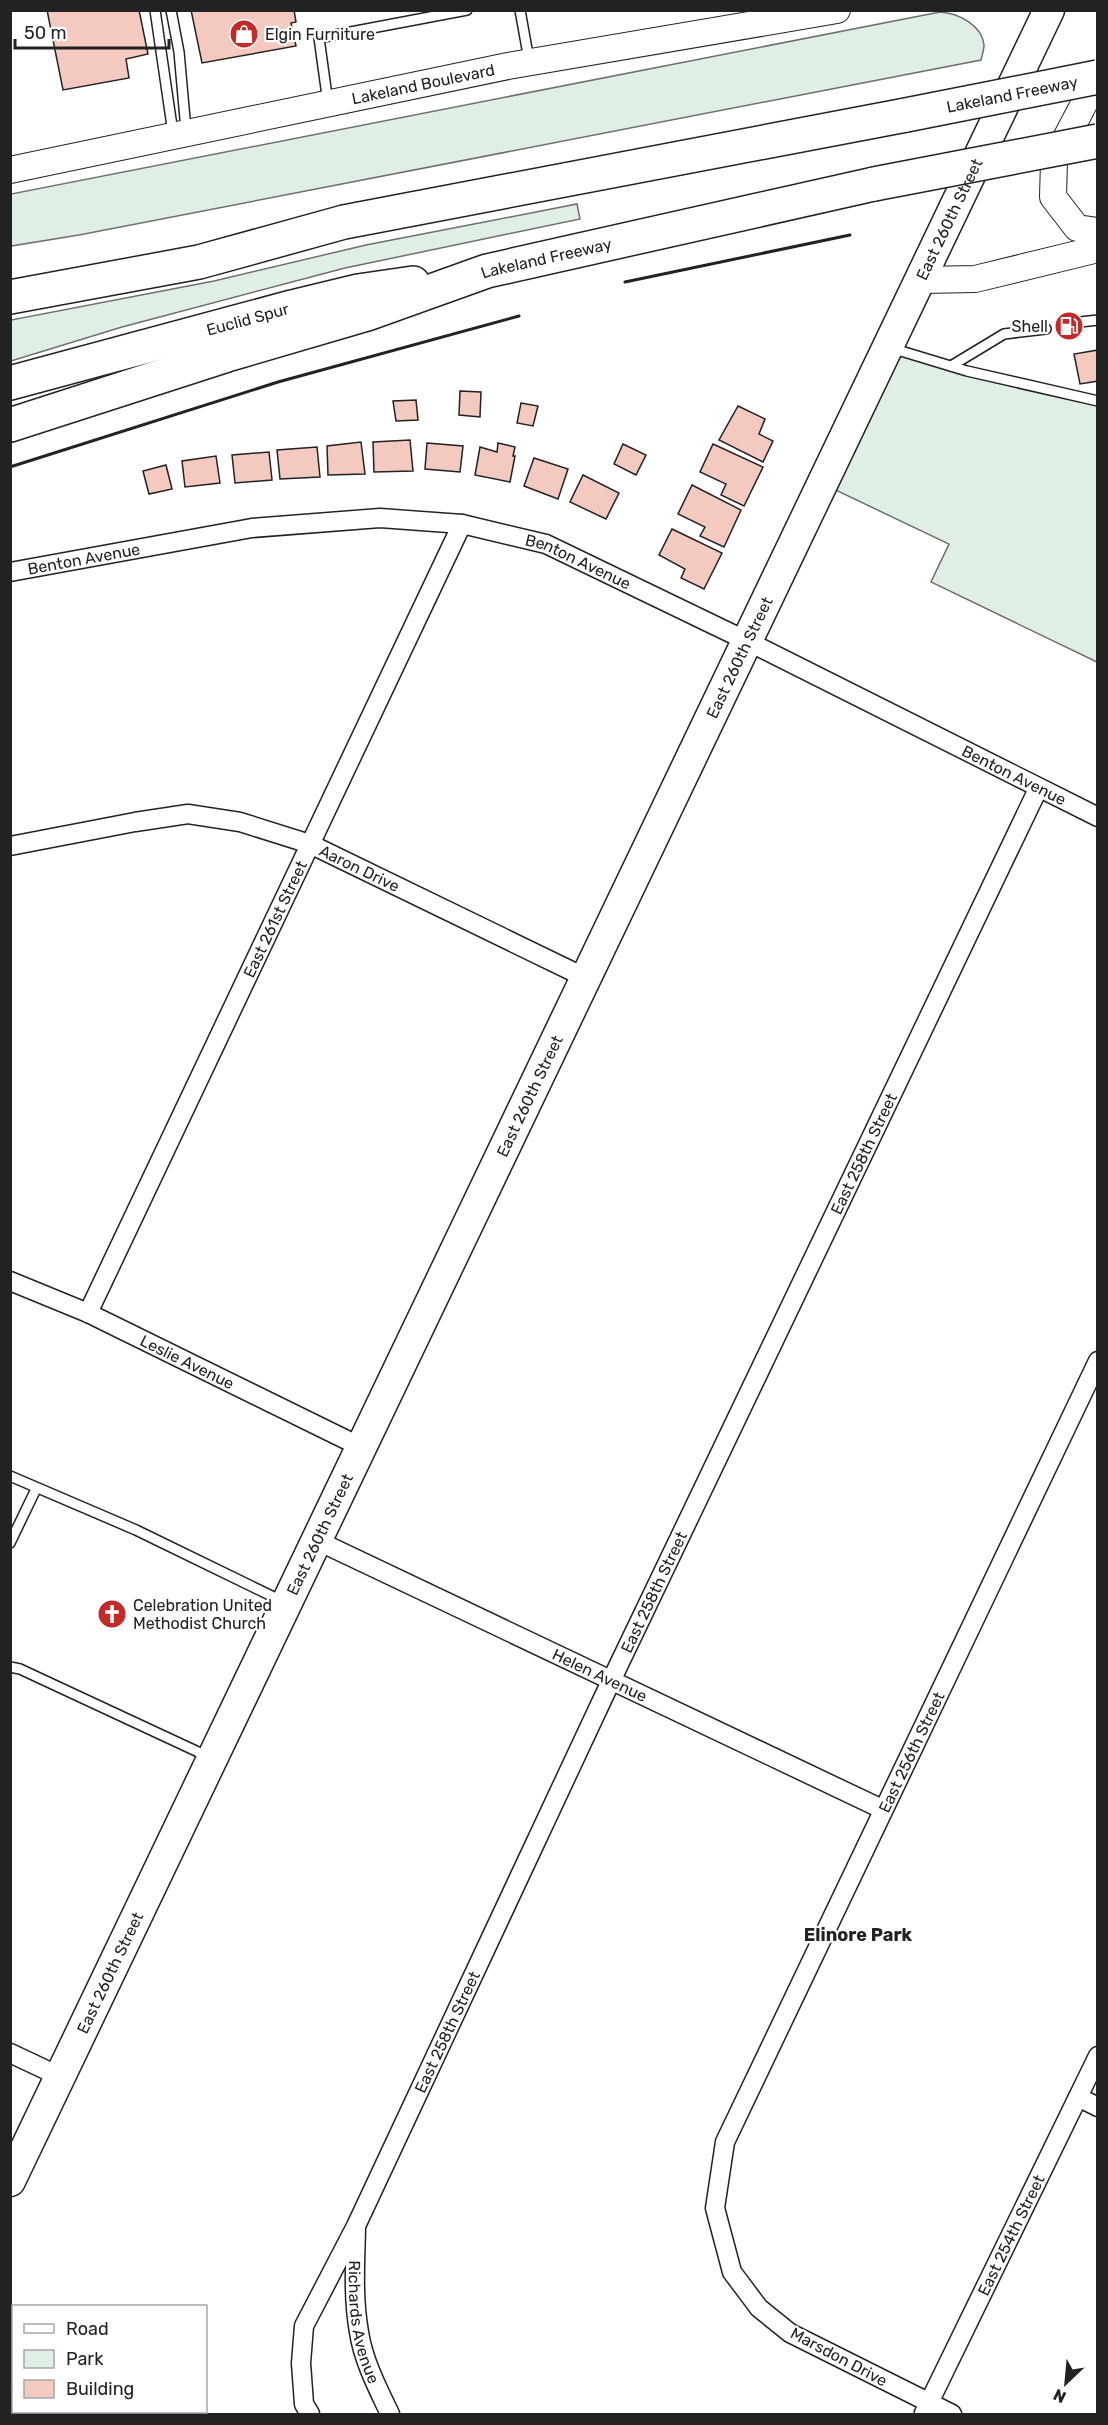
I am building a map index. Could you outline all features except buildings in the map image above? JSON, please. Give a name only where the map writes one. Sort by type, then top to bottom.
[{"type":"highway","name":"Lakeland Freeway","points":[[10,297],[200,262],[344,222],[1098,77]]},
{"type":"highway","name":"Lakeland Freeway","points":[[10,425],[227,355],[368,314],[487,271],[874,184],[1098,141]]},
{"type":"highway","points":[[10,275],[196,240],[344,222]]},
{"type":"highway","name":"Euclid Spur","points":[[10,383],[358,291],[487,271]]},
{"type":"main road","name":"East 260th Street","points":[[10,2181],[62,2077],[1049,10]]},
{"type":"street","name":"Lakeland Boulevard","points":[[10,170],[529,63],[837,10]]},
{"type":"street","points":[[1097,247],[1077,228],[1053,197],[1054,161],[1098,77]]},
{"type":"street","points":[[921,280],[975,279],[1097,247]]},
{"type":"street","name":"Benton Avenue","points":[[10,572],[252,528],[380,518],[462,524],[546,544],[747,641],[1038,789],[1098,817]]},
{"type":"street","name":"East 261st Street","points":[[88,1313],[462,524]]},
{"type":"street","name":"East 258th Street","points":[[307,2409],[301,2363],[304,2326],[356,2226],[611,1681],[1038,789]]},
{"type":"street","name":"Aaron Drive","points":[[10,846],[188,814],[240,822],[310,844],[586,978]]},
{"type":"street","name":"Leslie Avenue","points":[[10,1281],[88,1313],[363,1448]]},
{"type":"street","name":"East 256th Street","points":[[725,2142],[1098,1360]]},
{"type":"street","name":"Helen Avenue","points":[[318,1541],[882,1809]]},
{"type":"street","points":[[10,2053],[62,2077]]},
{"type":"street","name":"East 254th Street","points":[[926,2409],[1098,2056]]},
{"type":"street","points":[[1078,2097],[1098,2107]]},
{"type":"street","name":"Marsdon Drive","points":[[725,2142],[715,2208],[732,2272],[759,2308],[790,2333],[926,2409],[952,2415]]},
{"type":"street","name":"Richards Avenue","points":[[356,2226],[355,2294],[359,2334],[376,2385],[390,2415]]},
{"type":"lane","points":[[154,10],[180,134]]},
{"type":"lane","points":[[171,10],[179,52],[180,134]]},
{"type":"lane","points":[[328,103],[319,38],[467,10]]},
{"type":"lane","points":[[520,10],[529,63]]},
{"type":"lane","points":[[1080,322],[1098,320]]},
{"type":"lane","points":[[951,366],[1004,334],[1046,328]]},
{"type":"lane","points":[[889,347],[951,366],[1098,401]]},
{"type":"lane","points":[[10,1476],[136,1530],[288,1604]]},
{"type":"lane","points":[[10,1543],[36,1489]]},
{"type":"lane","points":[[10,1667],[20,1669],[109,1709],[213,1759]]},
{"type":"green space","points":[[940,12],[954,15],[974,26],[984,45],[981,60],[79,235],[11,246],[11,194]]},
{"type":"green space","points":[[577,204],[580,219],[345,268],[122,327],[11,361],[11,320],[214,281],[366,245]]},
{"type":"green space","points":[[889,347],[1097,401],[1097,662],[931,582],[949,544],[823,484]]},
{"type":"wall","points":[[625,282],[850,235]]},
{"type":"wall","points":[[10,467],[278,382],[519,316]]},
{"type":"place","name":"Elgin Furniture","points":[[244,34]]},
{"type":"place","name":"Shell","points":[[1069,326]]},
{"type":"place","name":"Celebration United Methodist Church","points":[[112,1614]]},
{"type":"district","name":"Elinore Park","points":[[858,1935]]}]
